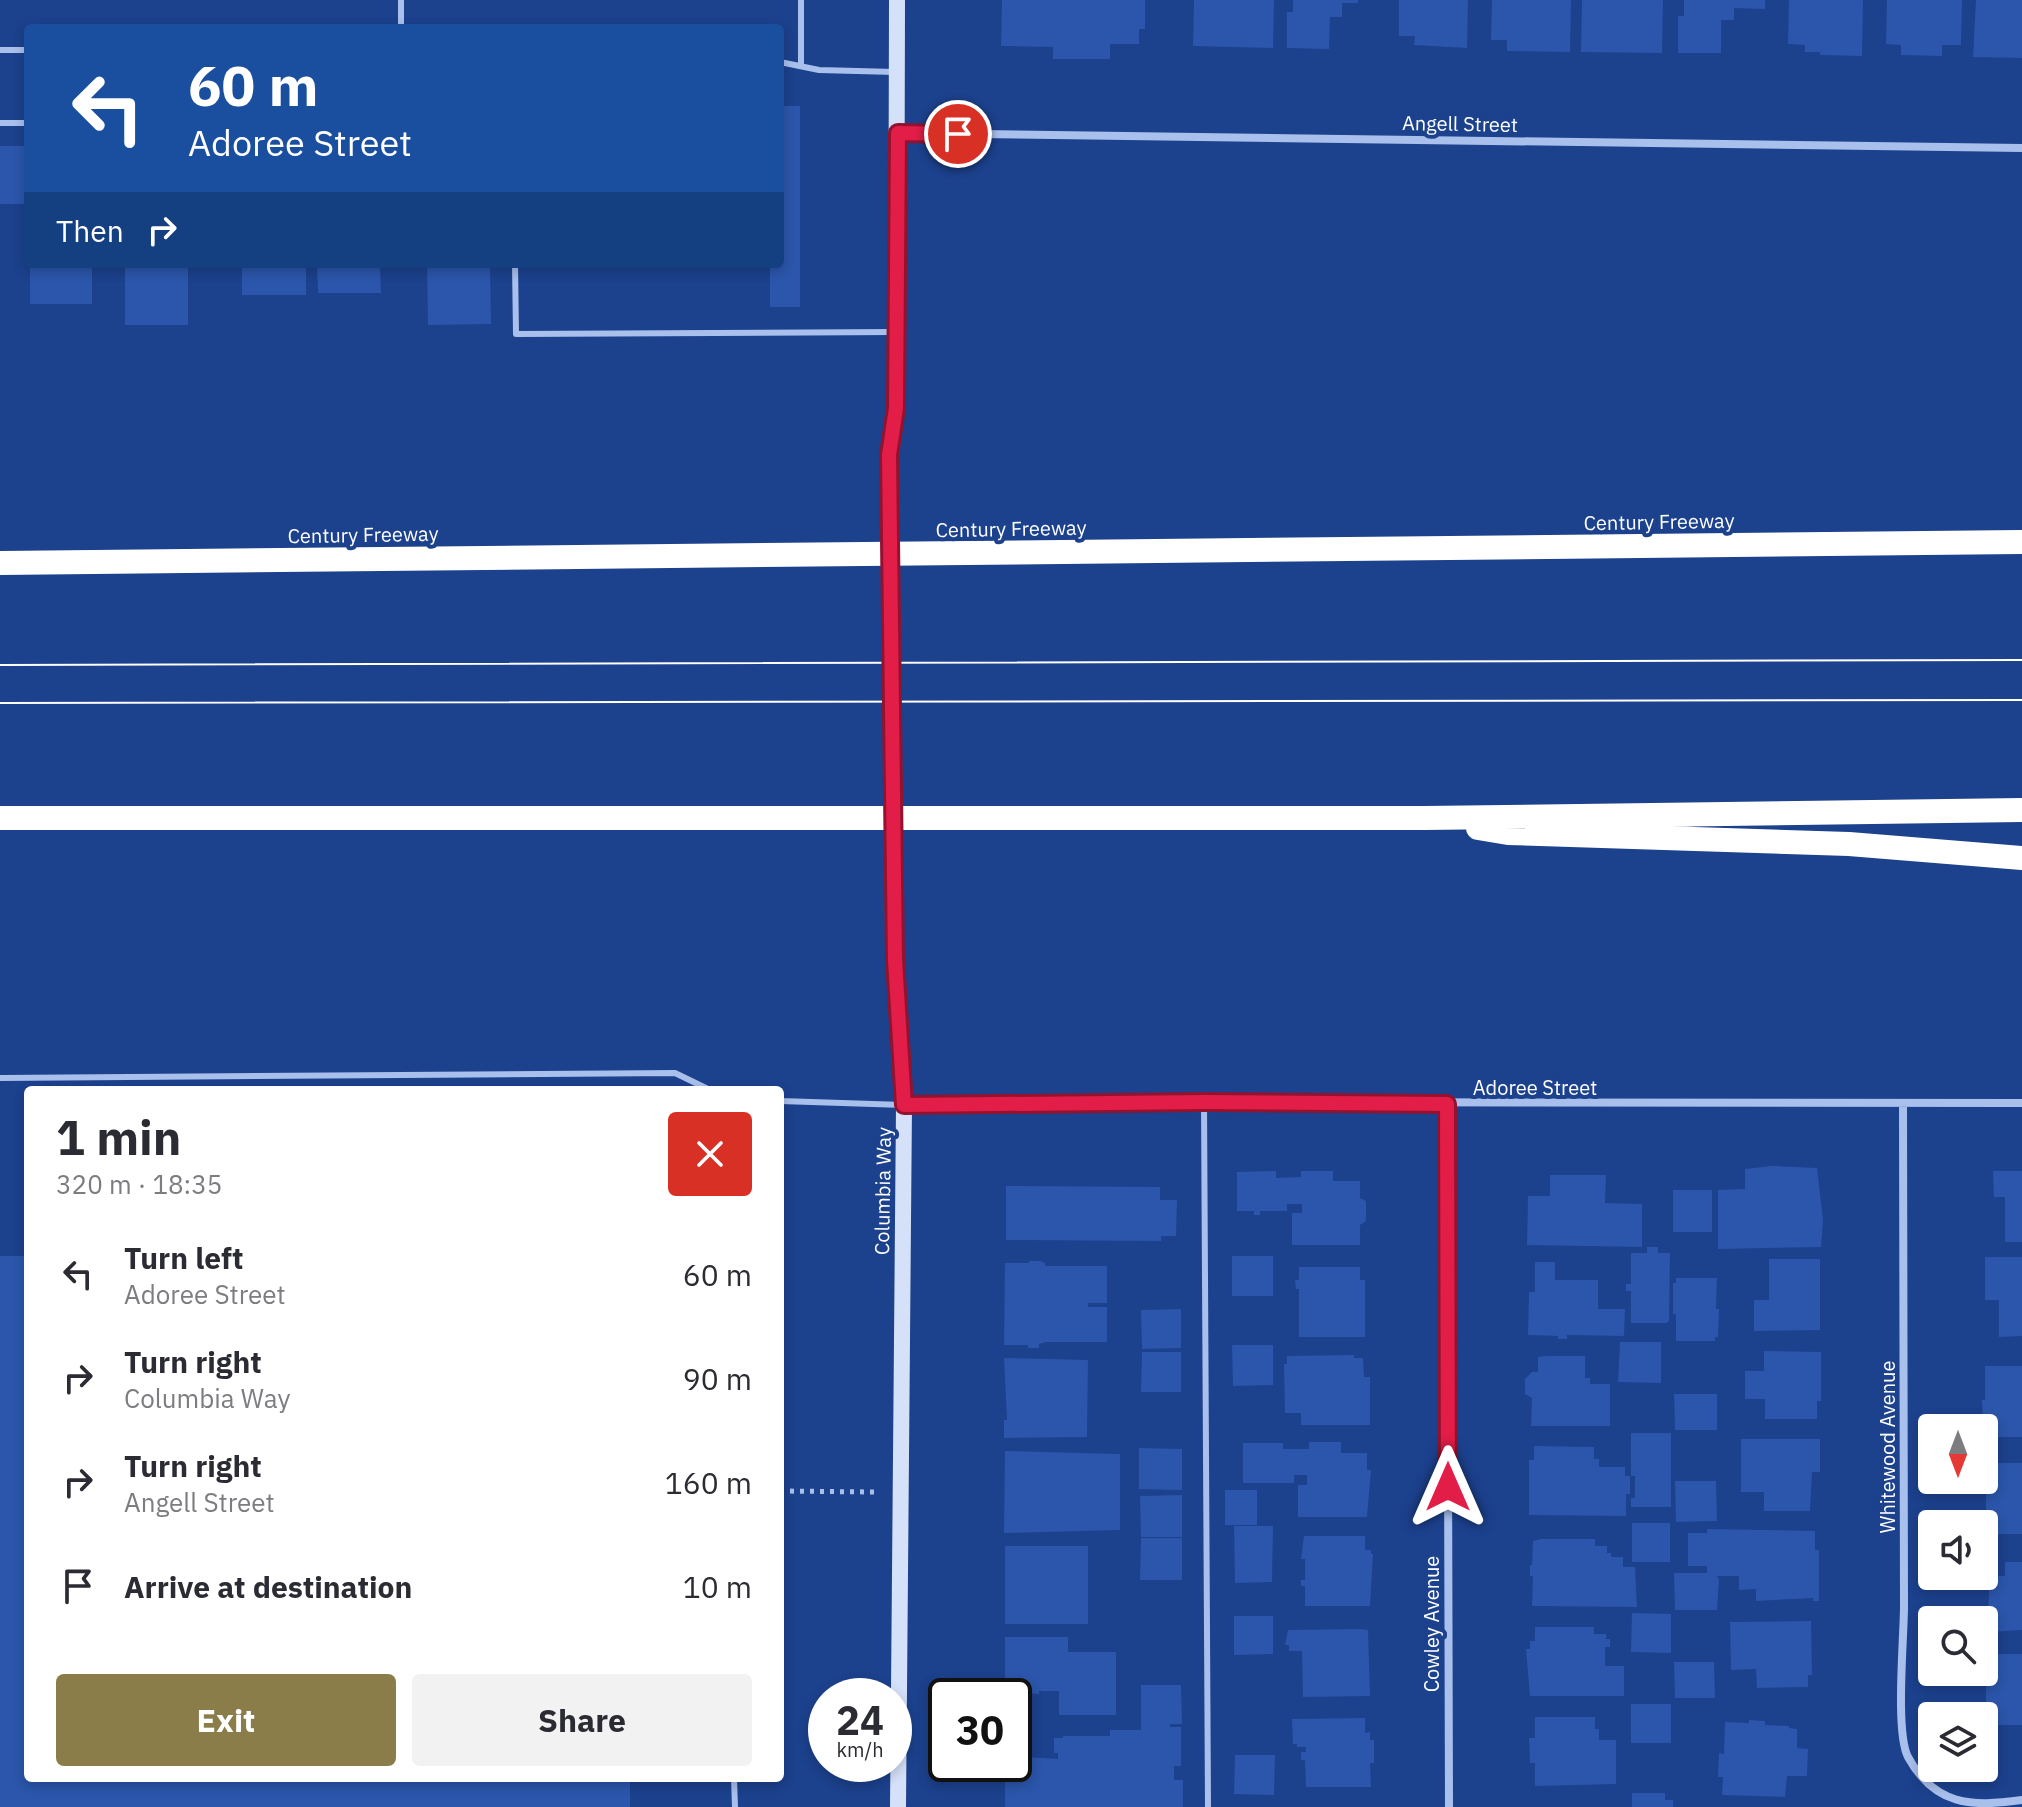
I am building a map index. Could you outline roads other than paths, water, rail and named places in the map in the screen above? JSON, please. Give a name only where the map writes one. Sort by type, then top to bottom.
[{"type":"highway","name":"Century Freeway","points":[[0,563],[2017,542]]},
{"type":"highway","points":[[0,818],[1424,818],[2022,810]]},
{"type":"highway","points":[[1424,818],[1508,833],[1849,844],[2022,858]]},
{"type":"street","name":"Columbia Way","points":[[897,0],[898,332],[896,408],[889,455],[895,960],[904,1105],[898,1807]]},
{"type":"street","name":"Angell Street","points":[[898,133],[2022,148]]},
{"type":"street","name":"Adoree Street","points":[[904,1105],[1204,1102],[2022,1103]]},
{"type":"street","name":"Whitewood Avenue","points":[[1903,1103],[1904,1610],[1901,1709],[1906,1753],[1927,1785],[1959,1802],[1992,1804],[2022,1800]]},
{"type":"street","name":"Cowley Avenue","points":[[1447,1104],[1449,1807]]},
{"type":"lane","points":[[401,0],[401,24]]},
{"type":"lane","points":[[801,0],[801,66]]},
{"type":"lane","points":[[0,50],[24,50]]},
{"type":"lane","points":[[784,63],[819,70],[898,72]]},
{"type":"lane","points":[[0,123],[24,123]]},
{"type":"lane","points":[[515,268],[516,334],[898,332]]},
{"type":"lane","points":[[0,1078],[675,1073],[702,1086]]},
{"type":"lane","points":[[784,1101],[904,1105]]},
{"type":"lane","points":[[1204,1102],[1208,1807]]},
{"type":"lane","points":[[734,1782],[735,1807]]},
{"type":"tram line","points":[[0,665],[2022,660]]},
{"type":"tram line","points":[[0,703],[2022,700]]}]
